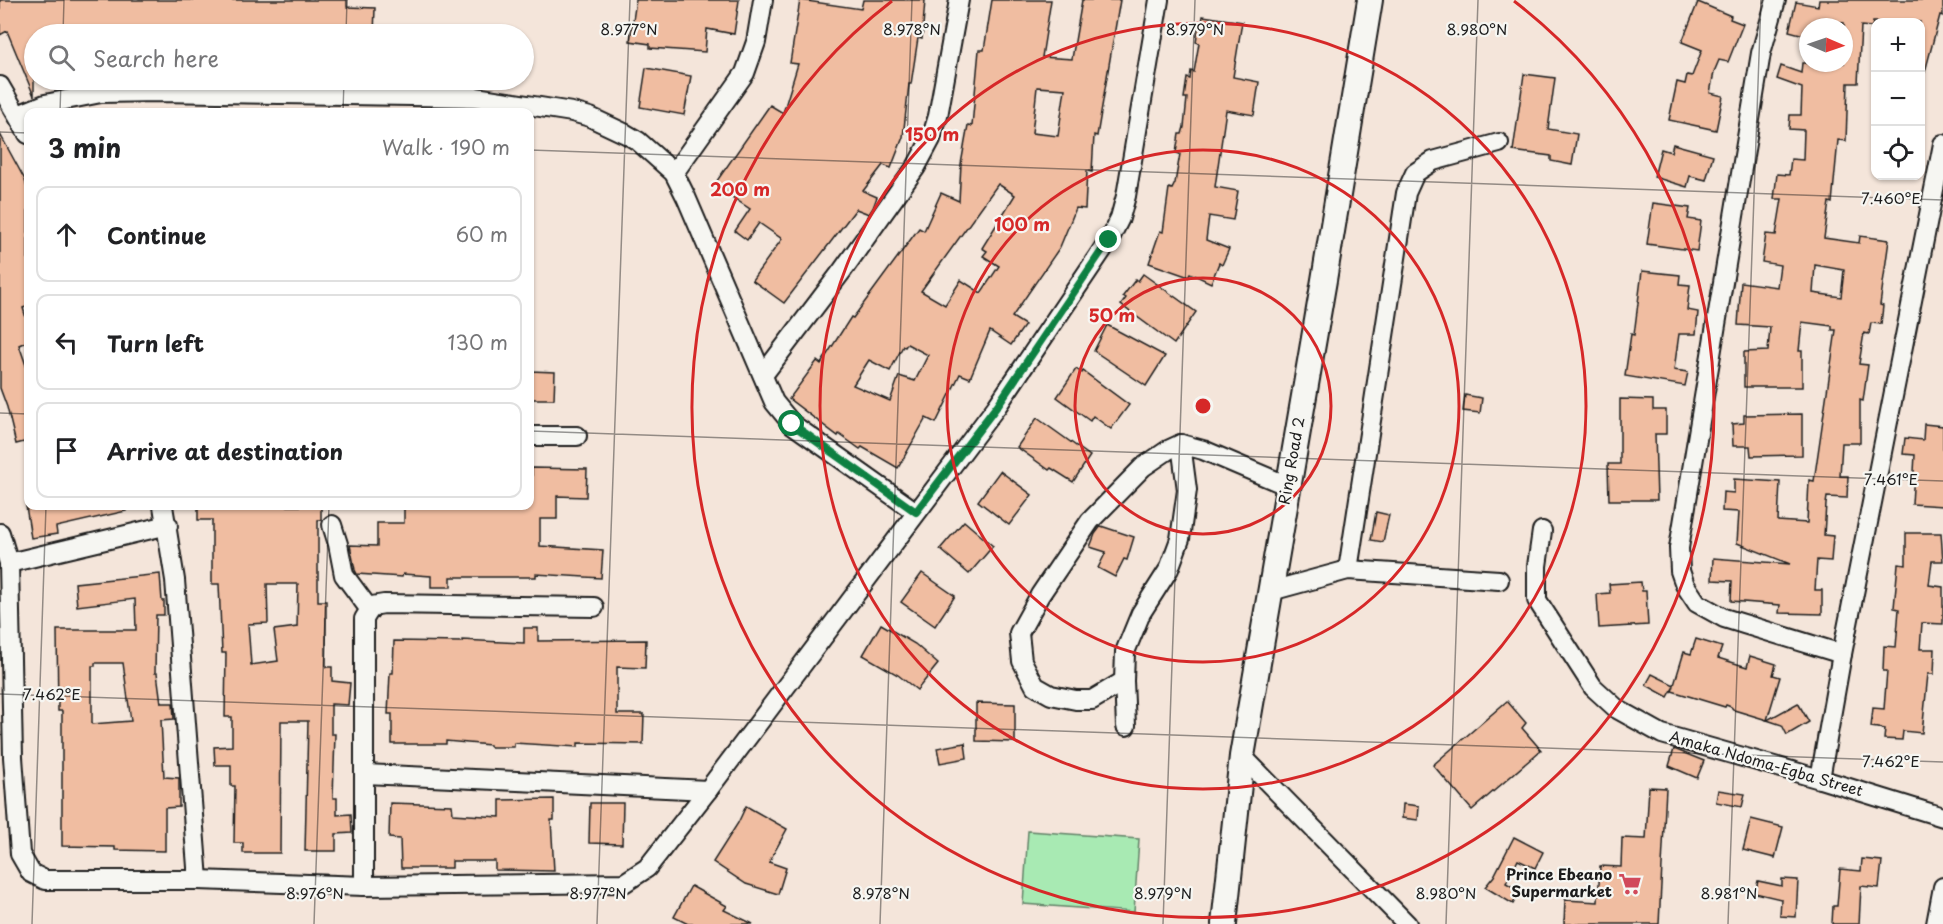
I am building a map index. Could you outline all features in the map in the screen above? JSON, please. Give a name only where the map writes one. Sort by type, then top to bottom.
[{"type":"main road","name":"Ring Road 2","points":[[1224,924],[1242,756],[1370,0]]},
{"type":"street","points":[[674,173],[745,73],[756,42],[763,0]]},
{"type":"street","points":[[763,375],[842,271],[916,166],[931,139],[938,116],[958,0]]},
{"type":"street","points":[[0,534],[9,563],[5,614],[20,854],[31,873],[45,880],[198,880],[364,886],[624,883],[647,868],[708,790],[997,406],[1109,240],[1120,218],[1126,196],[1159,0]]},
{"type":"street","points":[[1776,0],[1761,53],[1753,99],[1679,548],[1680,571],[1684,585],[1697,603],[1724,618],[1842,654]]},
{"type":"street","points":[[0,86],[24,126]]},
{"type":"street","points":[[35,108],[101,93],[476,97],[534,105],[590,117],[638,141],[674,173],[774,402],[792,424],[916,512]]},
{"type":"street","points":[[18,115],[24,113]]},
{"type":"street","points":[[1348,570],[1406,193],[1415,173],[1433,161],[1499,143]]},
{"type":"street","points":[[1820,779],[1842,654],[1943,144]]},
{"type":"street","points":[[534,436],[577,436]]},
{"type":"street","points":[[1124,681],[1092,700],[1076,700],[1051,694],[1035,686],[1022,661],[1019,633],[1040,595],[1090,521],[1143,467],[1167,450],[1181,444],[1203,450],[1288,486]]},
{"type":"street","points":[[1126,726],[1125,652],[1142,613],[1169,569],[1180,539],[1187,490],[1181,444]]},
{"type":"street","points":[[165,510],[176,580],[198,880]]},
{"type":"street","points":[[9,563],[168,525]]},
{"type":"street","points":[[332,525],[344,575],[370,610]]},
{"type":"street","name":"Amaka Ndoma-Egba Street","points":[[1542,531],[1537,566],[1537,600],[1593,687],[1617,710],[1662,734],[1943,817]]},
{"type":"street","points":[[1271,591],[1348,570],[1499,580]]},
{"type":"street","points":[[364,886],[364,619],[372,606],[384,604],[594,607]]},
{"type":"street","points":[[1242,756],[1407,924]]},
{"type":"street","points":[[365,774],[708,790]]},
{"type":"street","points":[[1936,924],[1943,887]]},
{"type":"green space","points":[[1028,831],[1139,839],[1134,912],[1023,904]]},
{"type":"building","points":[[0,0],[347,0],[347,7],[375,8],[374,24],[24,24],[24,72],[7,31],[0,35]]},
{"type":"building","points":[[636,0],[739,0],[734,34],[707,29],[705,52],[650,48],[650,44],[630,41]]},
{"type":"building","points":[[800,0],[861,9],[863,0],[925,0],[922,39],[918,38],[911,84],[909,84],[903,137],[891,168],[883,165],[863,191],[877,197],[873,208],[869,214],[856,209],[784,303],[752,280],[782,239],[759,223],[747,240],[735,231],[750,209],[714,185],[770,105],[783,113],[798,64],[790,63]]},
{"type":"building","points":[[992,0],[1051,0],[1042,57],[1072,59],[1082,0],[1120,0],[1097,136],[1094,135],[1092,172],[1087,171],[1085,209],[1076,208],[1060,247],[1012,317],[1025,325],[1011,345],[990,331],[970,378],[960,374],[936,423],[926,418],[898,468],[862,447],[860,449],[839,434],[838,436],[789,399],[817,361],[821,364],[851,317],[853,318],[919,228],[924,231],[941,193],[959,201],[961,164],[968,125],[972,126],[979,50],[984,50]],"holes":[[[1037,87],[1065,89],[1058,136],[1032,133]],[[998,184],[1015,195],[982,248],[987,251],[983,256],[999,266],[981,293],[961,280],[945,305],[921,291]],[[907,344],[928,355],[915,381],[899,376],[890,401],[853,385],[869,360],[890,371],[903,346]]]},
{"type":"building","points":[[1819,0],[1943,0],[1943,16],[1940,15],[1925,72],[1925,18],[1871,18],[1871,27],[1861,26],[1858,83],[1848,83],[1846,141],[1838,140],[1832,203],[1829,202],[1824,238],[1859,243],[1860,236],[1889,240],[1880,305],[1883,306],[1881,324],[1871,323],[1869,334],[1864,333],[1859,364],[1868,365],[1863,401],[1860,400],[1860,443],[1842,443],[1840,476],[1848,476],[1847,498],[1827,497],[1824,535],[1833,536],[1831,561],[1817,560],[1815,590],[1822,590],[1822,614],[1779,613],[1780,605],[1731,601],[1732,581],[1712,580],[1713,558],[1790,564],[1737,543],[1739,512],[1722,511],[1723,492],[1734,493],[1734,479],[1780,482],[1778,521],[1807,523],[1809,480],[1814,481],[1836,330],[1832,330],[1832,326],[1802,322],[1799,351],[1802,351],[1802,387],[1744,387],[1744,352],[1768,351],[1770,327],[1738,325],[1741,282],[1777,287],[1780,265],[1762,262],[1766,234],[1776,235],[1782,199],[1774,199],[1777,174],[1789,175],[1791,159],[1803,160],[1804,130],[1789,129],[1790,115],[1801,115],[1802,88],[1777,79],[1781,66],[1801,73],[1853,72],[1853,18],[1799,18],[1799,34],[1789,31],[1796,2],[1818,6]],"holes":[[[1815,265],[1844,270],[1841,297],[1813,293]]]},
{"type":"building","points":[[1698,2],[1731,16],[1730,19],[1743,24],[1728,62],[1719,60],[1714,72],[1710,93],[1723,96],[1716,130],[1669,120],[1677,82],[1685,84],[1687,75],[1692,76],[1702,50],[1682,42]]},
{"type":"building","points":[[1203,16],[1242,22],[1233,77],[1259,82],[1254,115],[1226,110],[1215,187],[1238,191],[1233,220],[1209,216],[1206,240],[1229,249],[1222,265],[1219,263],[1211,283],[1190,273],[1189,277],[1149,263],[1160,231],[1163,232],[1169,188],[1172,189],[1175,183],[1180,154],[1176,153],[1179,134],[1182,134],[1184,127],[1187,78],[1190,79],[1191,71],[1194,72],[1199,43],[1196,42],[1199,22],[1202,22]]},
{"type":"building","points":[[646,68],[691,76],[684,115],[640,107]]},
{"type":"building","points":[[1524,74],[1555,78],[1548,129],[1577,134],[1572,165],[1551,161],[1551,156],[1513,151]]},
{"type":"building","points":[[0,134],[24,178],[24,343],[19,345],[24,359],[24,442],[16,444],[0,388]]},
{"type":"building","points":[[1673,144],[1713,155],[1706,180],[1690,176],[1687,187],[1654,177],[1661,149],[1671,152]]},
{"type":"building","points":[[1653,203],[1690,208],[1688,219],[1701,221],[1697,251],[1647,244]]},
{"type":"building","points":[[1642,271],[1680,275],[1679,284],[1690,285],[1687,310],[1698,312],[1696,334],[1679,334],[1674,370],[1688,372],[1685,386],[1625,376],[1631,334],[1634,335]]},
{"type":"building","points":[[1143,274],[1196,312],[1174,344],[1121,305],[1126,298],[1123,296],[1136,279],[1138,281]]},
{"type":"building","points":[[1107,325],[1165,356],[1146,386],[1094,351]]},
{"type":"building","points":[[1076,369],[1082,373],[1083,371],[1129,405],[1111,429],[1093,416],[1090,421],[1057,397]]},
{"type":"building","points":[[534,371],[555,372],[554,399],[534,399]]},
{"type":"building","points":[[1465,395],[1482,398],[1480,413],[1463,411]]},
{"type":"building","points":[[1620,399],[1653,400],[1653,410],[1666,410],[1666,434],[1655,434],[1657,500],[1609,500],[1608,464],[1620,464]]},
{"type":"building","points":[[1802,414],[1802,455],[1751,456],[1750,446],[1733,446],[1732,424],[1744,423],[1744,415]]},
{"type":"building","points":[[1037,418],[1090,456],[1073,482],[1051,468],[1049,470],[1017,447]]},
{"type":"building","points":[[1924,424],[1943,426],[1943,506],[1912,504],[1915,455],[1903,454],[1905,438],[1923,440]]},
{"type":"building","points":[[534,468],[587,469],[586,497],[557,496],[557,519],[540,519],[540,546],[603,550],[601,578],[536,574],[536,577],[451,577],[451,587],[431,587],[431,576],[357,574],[350,545],[377,546],[377,523],[404,523],[404,510],[534,510]]},
{"type":"building","points":[[1000,471],[1032,495],[1009,525],[978,501]]},
{"type":"building","points":[[27,510],[126,510],[56,527],[57,534],[31,538]]},
{"type":"building","points":[[198,510],[321,510],[321,520],[318,520],[318,601],[326,601],[326,667],[332,667],[332,681],[350,683],[348,705],[331,704],[331,734],[335,734],[333,798],[337,798],[337,815],[351,814],[352,833],[336,834],[336,851],[305,851],[308,721],[281,721],[280,853],[243,853],[243,843],[234,843],[235,786],[231,786],[231,765],[215,765],[214,747],[232,746],[232,717],[225,717],[226,653],[222,653],[219,584],[212,584],[212,520],[198,520]],"holes":[[[267,584],[298,584],[297,627],[274,630],[278,661],[251,665],[248,624],[268,623]]]},
{"type":"building","points":[[1376,512],[1389,515],[1383,542],[1371,540]]},
{"type":"building","points":[[964,521],[993,546],[969,574],[940,549]]},
{"type":"building","points":[[1101,526],[1134,537],[1127,560],[1124,559],[1115,577],[1098,568],[1106,552],[1090,547]]},
{"type":"building","points":[[1906,533],[1941,533],[1943,561],[1932,561],[1929,585],[1943,587],[1943,624],[1922,623],[1920,649],[1935,649],[1934,674],[1928,674],[1922,733],[1903,731],[1902,740],[1884,739],[1885,729],[1871,727],[1873,708],[1884,709],[1887,671],[1883,671],[1884,646],[1896,647],[1899,609],[1894,608],[1898,564],[1906,565]]},
{"type":"building","points":[[922,573],[955,596],[935,626],[901,602]]},
{"type":"building","points":[[160,574],[164,615],[156,615],[155,673],[157,673],[161,703],[173,703],[174,719],[161,720],[164,777],[179,778],[179,807],[165,808],[165,851],[62,846],[62,711],[58,711],[57,630],[136,630],[135,599],[77,606],[75,583]],"holes":[[[95,663],[123,663],[131,721],[92,724],[92,666],[95,666]]]},
{"type":"building","points":[[1641,582],[1642,591],[1646,591],[1648,625],[1599,628],[1597,594],[1610,593],[1609,584]]},
{"type":"building","points":[[881,624],[915,644],[938,664],[917,690],[898,675],[863,655]]},
{"type":"building","points":[[524,628],[538,628],[538,641],[646,640],[645,668],[617,667],[617,714],[644,714],[643,744],[578,743],[578,747],[514,743],[514,747],[490,747],[490,745],[446,741],[446,744],[392,744],[392,714],[388,714],[394,641],[462,642],[462,640],[524,643]]},
{"type":"building","points":[[1696,639],[1722,647],[1718,658],[1747,667],[1750,656],[1776,664],[1773,675],[1780,677],[1767,720],[1734,710],[1726,705],[1725,707],[1672,691],[1674,686],[1668,697],[1646,685],[1652,674],[1674,685],[1684,652],[1691,654]]},
{"type":"building","points":[[1507,701],[1526,723],[1522,728],[1541,750],[1472,810],[1433,765]]},
{"type":"building","points":[[976,703],[1015,704],[1015,742],[976,741]]},
{"type":"building","points":[[1798,703],[1809,722],[1787,735],[1782,725],[1767,720]]},
{"type":"building","points":[[965,743],[967,758],[940,763],[937,748]]},
{"type":"building","points":[[1674,749],[1704,761],[1697,778],[1669,766]]},
{"type":"building","name":"Prince Ebeano Supermarket","points":[[1649,787],[1666,788],[1659,924],[1564,924],[1565,900],[1598,902],[1600,866],[1621,867],[1622,838],[1646,839]]},
{"type":"building","points":[[1718,790],[1745,794],[1742,807],[1716,802]]},
{"type":"building","points":[[554,799],[554,820],[551,820],[554,871],[495,870],[495,861],[452,861],[452,868],[401,868],[400,839],[389,838],[390,803],[452,805],[453,814],[500,817],[500,800]]},
{"type":"building","points":[[590,803],[623,803],[622,844],[589,843]]},
{"type":"building","points":[[1403,804],[1419,806],[1418,820],[1402,818]]},
{"type":"building","points":[[746,806],[787,829],[769,862],[786,868],[778,894],[746,884],[713,862]]},
{"type":"building","points":[[1751,819],[1783,827],[1775,858],[1743,850]]},
{"type":"building","points":[[1514,837],[1543,852],[1535,868],[1518,860],[1506,883],[1520,891],[1513,904],[1485,887],[1494,876]]},
{"type":"building","points":[[1862,859],[1882,861],[1879,888],[1861,886],[1859,924],[1832,924],[1833,906],[1837,906],[1840,869],[1861,871]]},
{"type":"building","points":[[1782,879],[1798,880],[1796,917],[1780,916],[1781,899],[1755,893],[1758,881],[1782,886]]},
{"type":"building","points":[[691,886],[727,906],[724,910],[753,924],[688,924],[674,917]]},
{"type":"place","name":"Prince Ebeano Supermarket","points":[[1630,884]]},
{"type":"route","points":[[792,424],[916,512],[997,406],[1109,240]]}]
